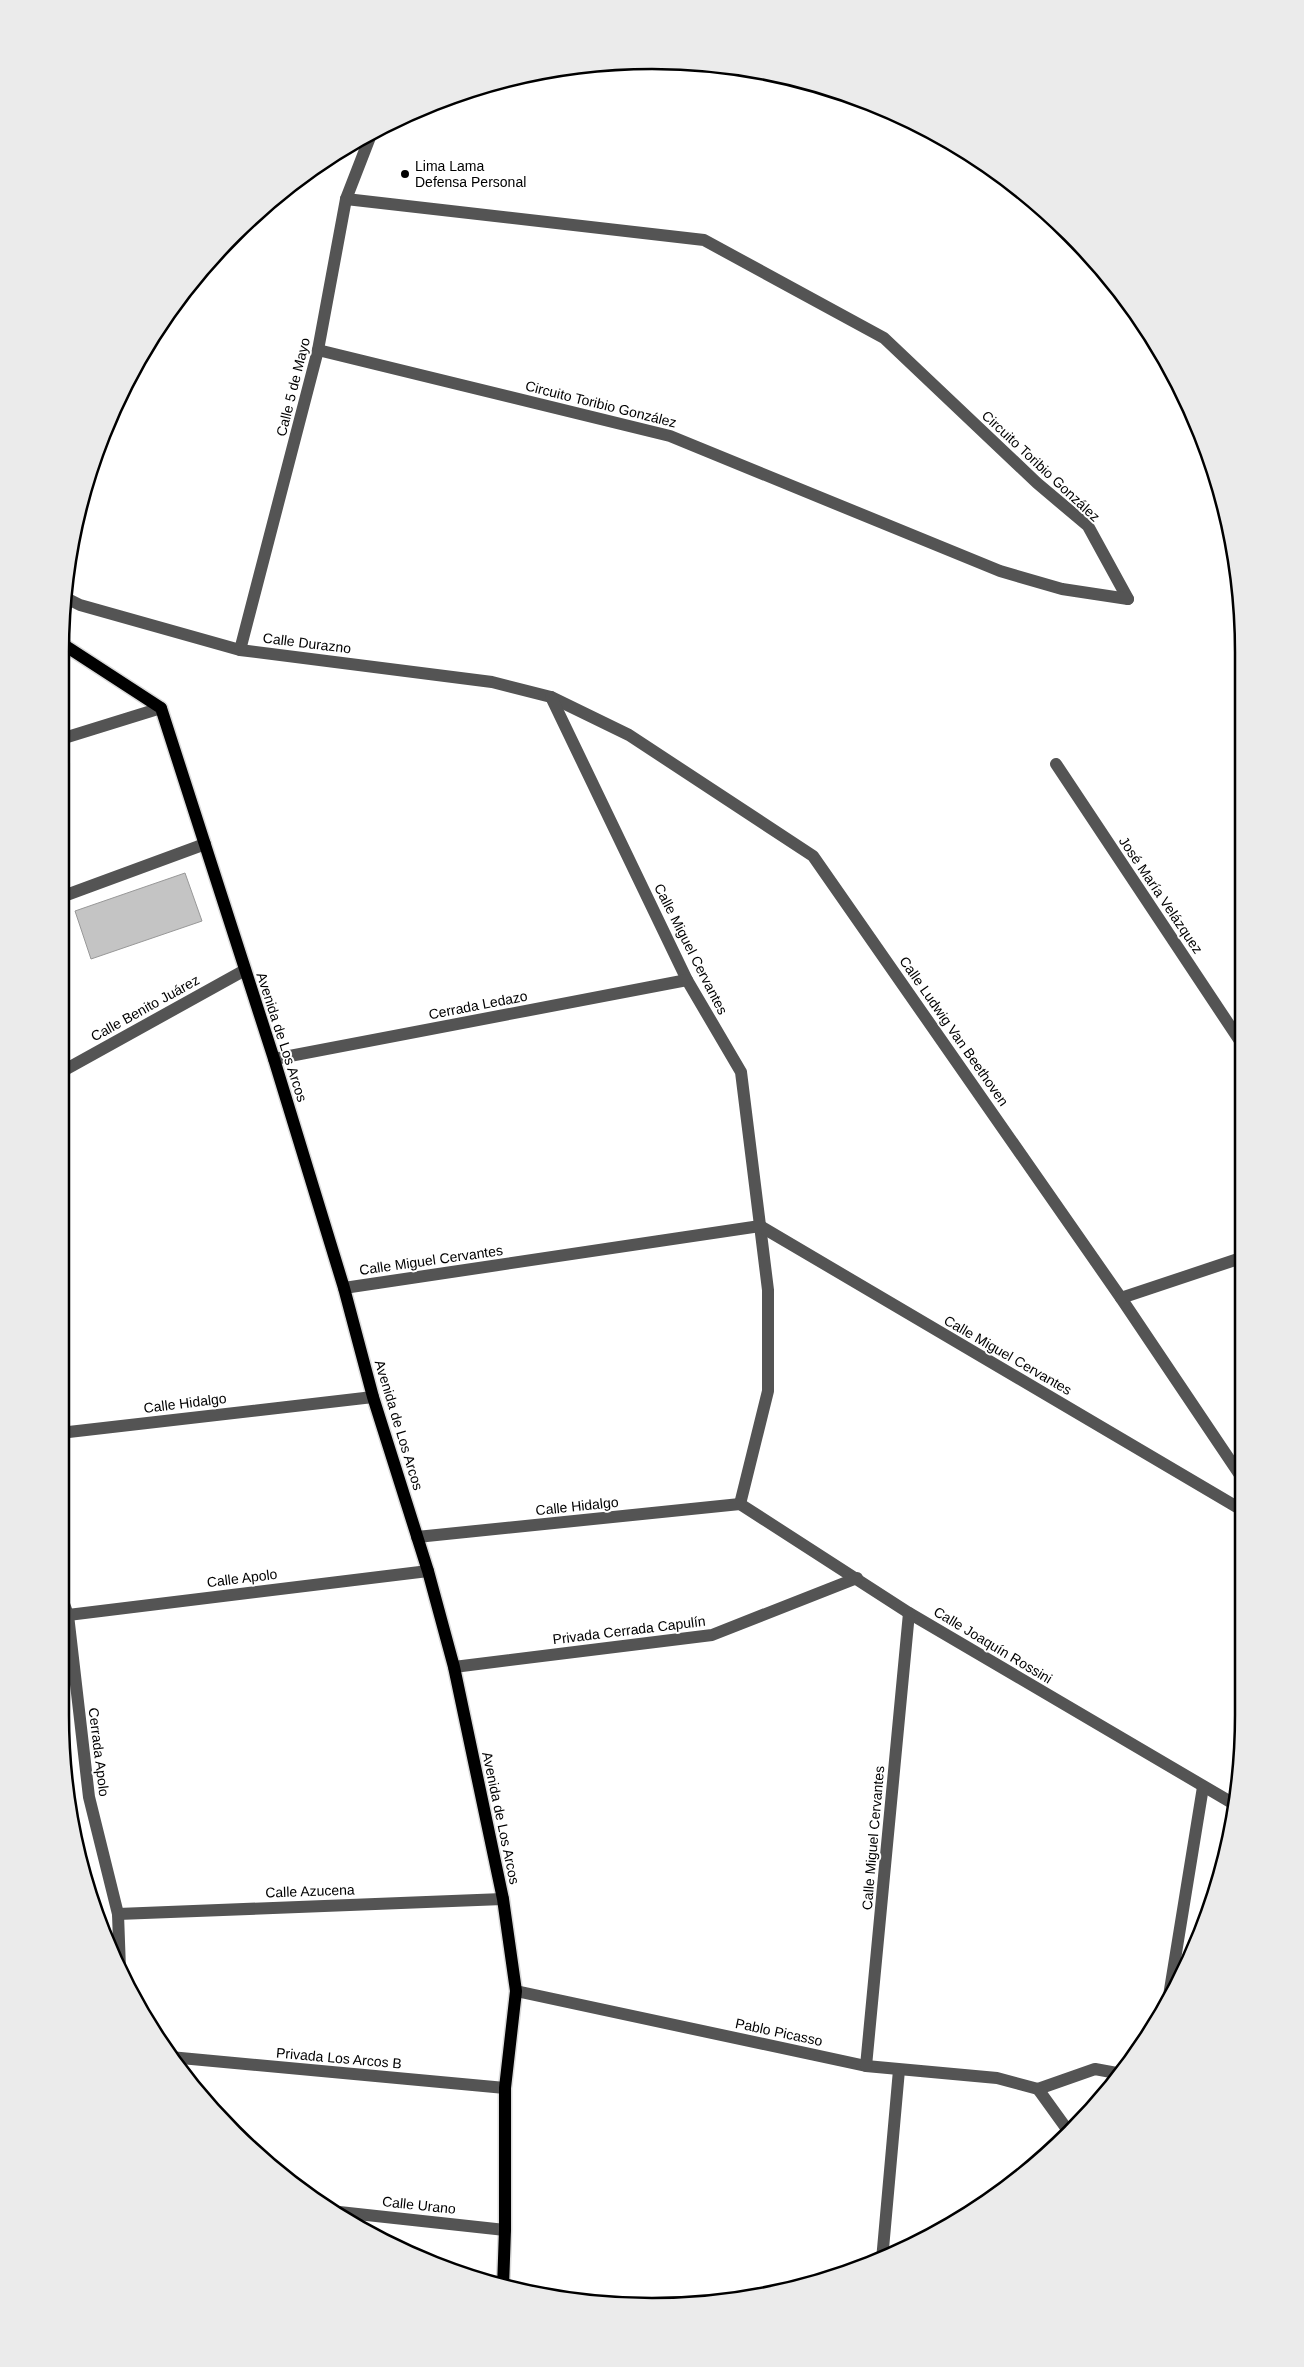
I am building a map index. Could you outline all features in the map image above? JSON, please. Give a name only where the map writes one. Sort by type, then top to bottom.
[{"type":"main road","points":[[69,648],[161,708]]},
{"type":"main road","name":"Avenida de Los Arcos","points":[[161,708],[274,1059],[344,1288],[373,1397],[428,1571],[454,1667],[503,1899],[516,1991],[505,2088],[503,2279]]},
{"type":"street","name":"Calle 5 de Mayo","points":[[240,650],[318,350],[346,199],[368,143]]},
{"type":"street","name":"Circuito Toribio González","points":[[318,350],[670,436],[1000,571],[1062,589],[1128,598],[1088,526],[1037,483],[884,338],[704,240],[346,199]]},
{"type":"street","name":"Calle Durazno","points":[[71,601],[80,605],[240,650],[492,682],[551,697]]},
{"type":"street","name":"Calle Miguel Cervantes","points":[[551,697],[687,980],[741,1072],[768,1290],[768,1391],[740,1504]]},
{"type":"street","name":"Calle Ludwig Van Beethoven","points":[[551,697],[629,735],[813,856],[1121,1298],[1235,1468]]},
{"type":"street","points":[[69,737],[161,708]]},
{"type":"street","name":"José María Velázquez","points":[[1056,764],[1235,1033]]},
{"type":"street","points":[[69,894],[205,844]]},
{"type":"street","name":"Calle Benito Juárez","points":[[69,1068],[245,970]]},
{"type":"street","name":"Cerrada Ledazo","points":[[274,1059],[687,980]]},
{"type":"street","name":"Calle Miguel Cervantes","points":[[344,1288],[760,1226],[1235,1506]]},
{"type":"street","points":[[1121,1298],[1235,1260]]},
{"type":"street","name":"Calle Hidalgo","points":[[69,1432],[373,1397]]},
{"type":"street","name":"Calle Hidalgo","points":[[417,1537],[740,1504]]},
{"type":"street","name":"Calle Joaquín Rossini","points":[[740,1504],[910,1613],[1228,1801]]},
{"type":"street","name":"Calle Apolo","points":[[69,1614],[428,1571]]},
{"type":"street","name":"Privada Cerrada Capulín","points":[[454,1667],[712,1635],[857,1578]]},
{"type":"street","name":"Calle Miguel Cervantes","points":[[866,2066],[910,1613]]},
{"type":"street","name":"Cerrada Apolo","points":[[69,1651],[89,1797],[118,1914],[119,1952]]},
{"type":"street","points":[[1172,1979],[1203,1787]]},
{"type":"street","name":"Calle Azucena","points":[[118,1914],[503,1899]]},
{"type":"street","name":"Pablo Picasso","points":[[516,1991],[866,2066],[997,2078],[1038,2089]]},
{"type":"street","name":"Privada Los Arcos B","points":[[181,2059],[505,2088]]},
{"type":"street","points":[[1065,2126],[1038,2089],[1095,2069],[1113,2072]]},
{"type":"street","points":[[883,2250],[899,2070]]},
{"type":"street","name":"Calle Urano","points":[[349,2213],[505,2230]]},
{"type":"building","points":[[185,873],[202,921],[91,959],[75,911]]},
{"type":"place","name":"Lima Lama Defensa Personal","points":[[405,174]]}]
